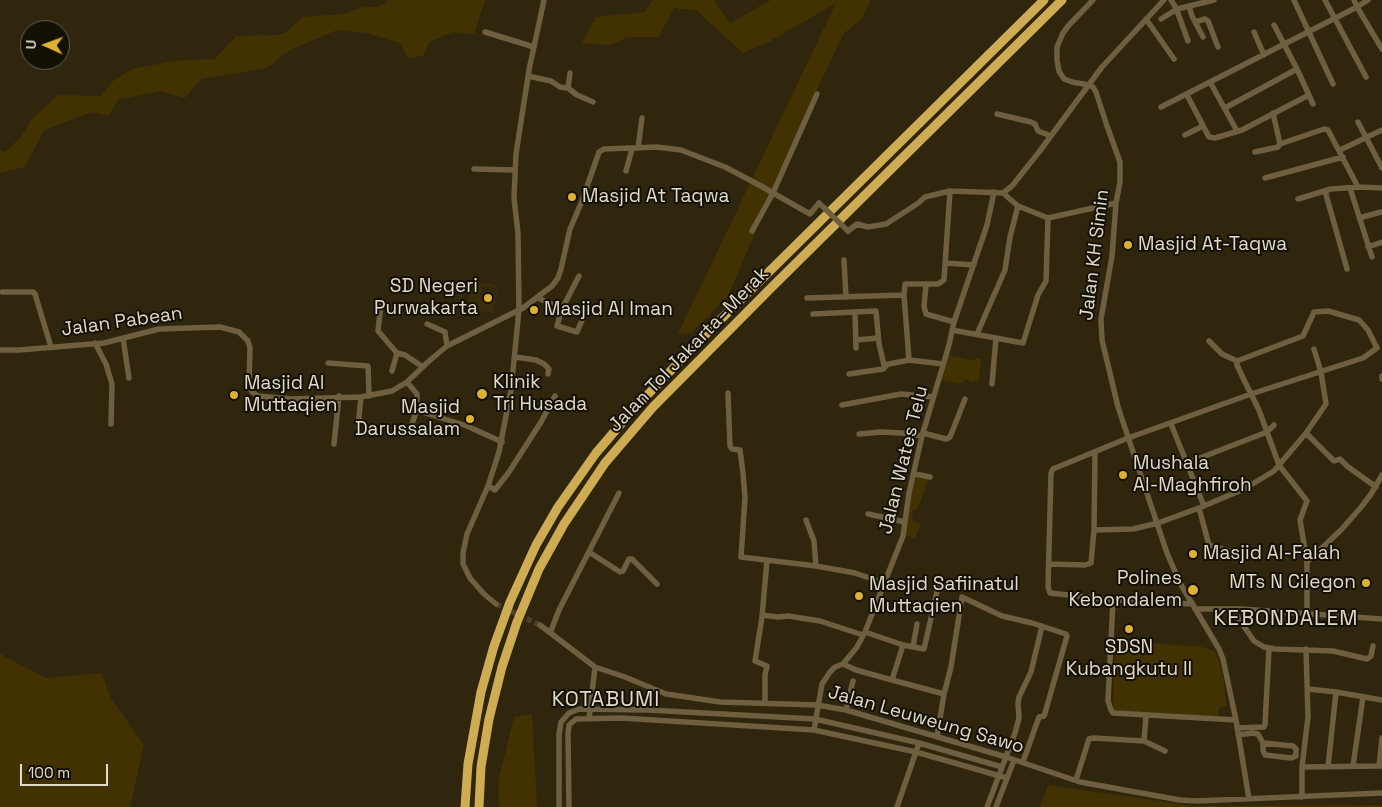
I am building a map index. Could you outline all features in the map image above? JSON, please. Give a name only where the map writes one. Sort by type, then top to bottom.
[{"type":"highway","name":"Jalan Tol Jakarta–Merak","points":[[465,807],[468,764],[474,724],[481,692],[500,628],[536,545],[558,508],[596,453],[705,335],[1044,0]]},
{"type":"highway","name":"Jalan Tol Jakarta–Merak","points":[[479,807],[481,767],[489,719],[502,667],[517,622],[539,569],[560,531],[605,463],[653,408],[772,287],[1062,0]]},
{"type":"street","points":[[496,604],[487,598],[473,583],[465,571],[462,559],[464,545],[488,486],[502,442],[515,357],[519,310],[518,233],[514,198],[517,140],[544,0]]},
{"type":"street","points":[[1088,85],[1064,79],[1059,71],[1056,48],[1068,25],[1093,0]]},
{"type":"street","points":[[1003,193],[1017,180],[1115,52],[1164,0]]},
{"type":"street","points":[[1171,0],[1177,9],[1188,41]]},
{"type":"street","points":[[1161,19],[1177,9],[1214,0]]},
{"type":"street","points":[[1294,0],[1334,84]]},
{"type":"street","points":[[1325,0],[1366,77]]},
{"type":"street","points":[[1354,0],[1382,49]]},
{"type":"street","points":[[1161,107],[1368,0]]},
{"type":"street","points":[[1189,6],[1203,36]]},
{"type":"street","points":[[1146,19],[1174,59]]},
{"type":"street","points":[[1195,22],[1205,19],[1208,21],[1218,47]]},
{"type":"street","points":[[1274,25],[1313,104]]},
{"type":"street","points":[[485,32],[534,47]]},
{"type":"street","points":[[1254,32],[1264,55]]},
{"type":"street","points":[[1225,108],[1297,69]]},
{"type":"street","points":[[568,88],[570,73]]},
{"type":"street","points":[[528,76],[551,81],[593,102]]},
{"type":"street","points":[[1210,82],[1237,131]]},
{"type":"street","name":"Jalan KH Simin","points":[[1088,85],[1096,92],[1120,162],[1120,182],[1116,203],[1112,256],[1102,306],[1101,330],[1116,398],[1167,553],[1180,583],[1219,649],[1236,720],[1249,800]]},
{"type":"street","points":[[752,231],[772,193],[817,94]]},
{"type":"street","points":[[1187,95],[1209,138],[1212,138],[1237,131],[1309,95]]},
{"type":"street","points":[[1273,113],[1280,144]]},
{"type":"street","points":[[997,114],[1031,122],[1035,124],[1038,130],[1051,136]]},
{"type":"street","points":[[626,171],[635,148],[642,118]]},
{"type":"street","points":[[1358,122],[1382,168]]},
{"type":"street","points":[[1185,135],[1203,126]]},
{"type":"street","points":[[1255,152],[1327,129],[1330,131],[1358,187]]},
{"type":"street","points":[[1340,150],[1382,130]]},
{"type":"street","name":"Jalan Pabean","points":[[0,350],[50,348],[95,343],[159,329],[220,327],[243,334],[248,341],[250,348],[249,386],[255,394],[262,397],[291,399],[339,396],[362,397],[392,390],[407,382],[447,346],[519,310],[545,292],[558,278],[564,260],[570,229],[599,152],[608,148],[635,148]]},
{"type":"street","points":[[635,148],[667,148],[701,156],[733,170],[810,214],[819,203],[848,232],[857,224],[868,227],[886,224],[925,197],[950,191],[1003,193],[1018,206],[1048,218],[1116,203]]},
{"type":"street","points":[[1265,178],[1343,157]]},
{"type":"street","points":[[474,169],[515,170]]},
{"type":"street","points":[[1298,199],[1325,191],[1358,187],[1382,188]]},
{"type":"street","points":[[1350,188],[1372,257]]},
{"type":"street","points":[[909,360],[904,295],[906,283],[926,285],[938,284],[944,280],[950,191]]},
{"type":"street","points":[[1325,191],[1347,269]]},
{"type":"street","name":"Jalan Wates Telu","points":[[814,730],[820,688],[825,678],[835,667],[843,664],[857,647],[864,634],[902,536],[922,435],[954,322],[987,225],[994,192]]},
{"type":"street","points":[[977,334],[1005,270],[1010,237],[1018,206]]},
{"type":"street","points":[[1360,218],[1381,212]]},
{"type":"street","points":[[952,330],[1023,343],[1038,296],[1046,281],[1048,218]]},
{"type":"street","points":[[1368,247],[1382,242]]},
{"type":"street","points":[[844,260],[846,297]]},
{"type":"street","points":[[945,263],[974,265]]},
{"type":"street","points":[[579,276],[562,309],[556,326],[577,332],[583,318]]},
{"type":"street","points":[[926,285],[924,306],[926,314],[954,322]]},
{"type":"street","points":[[2,292],[33,292],[35,294],[50,348]]},
{"type":"street","points":[[807,298],[904,295]]},
{"type":"street","points":[[538,298],[562,309]]},
{"type":"street","points":[[381,304],[378,331],[397,353],[423,367]]},
{"type":"street","points":[[813,314],[876,311],[878,338],[883,364],[886,366]]},
{"type":"street","points":[[1209,342],[1222,354],[1237,361],[1303,336],[1312,315],[1318,311],[1336,312],[1358,320],[1368,330],[1379,348],[1363,358],[1251,394],[1128,438],[1053,469],[1051,473],[1048,587],[1050,593],[1193,607],[1382,619]]},
{"type":"street","points":[[855,312],[856,348]]},
{"type":"street","points":[[427,324],[445,332],[447,346]]},
{"type":"street","points":[[123,338],[129,378]]},
{"type":"street","points":[[856,340],[878,338]]},
{"type":"street","points":[[992,384],[996,338]]},
{"type":"street","points":[[95,343],[106,364],[112,384],[111,424]]},
{"type":"street","points":[[1094,530],[1133,529],[1158,523],[1202,507],[1259,482],[1279,465],[1306,433],[1326,404],[1321,372],[1314,348]]},
{"type":"street","points":[[392,371],[397,353]]},
{"type":"street","points":[[515,357],[536,360],[544,364],[548,369],[548,374]]},
{"type":"street","points":[[848,374],[883,369],[886,366],[909,360],[943,364]]},
{"type":"street","points":[[1237,361],[1279,465],[1307,501],[1300,520],[1307,562],[1307,614]]},
{"type":"street","points":[[328,363],[368,366],[369,396]]},
{"type":"street","points":[[407,382],[417,394],[417,409],[410,430]]},
{"type":"street","points":[[728,393],[730,446],[732,449],[740,450],[743,473],[744,498],[741,557],[816,566],[855,573],[884,582]]},
{"type":"street","points":[[842,405],[901,394],[934,397]]},
{"type":"street","points":[[334,444],[339,396]]},
{"type":"street","points":[[488,486],[495,490],[503,480],[531,439],[555,396]]},
{"type":"street","points":[[358,427],[362,397]]},
{"type":"street","points":[[859,434],[902,432],[946,439],[950,437],[965,399]]},
{"type":"street","points":[[417,409],[467,426],[502,442]]},
{"type":"street","points":[[1171,424],[1188,463],[1202,507],[1209,545],[1232,552],[1238,557]]},
{"type":"street","points":[[1188,463],[1267,432],[1274,425]]},
{"type":"street","points":[[1306,433],[1334,461],[1340,459],[1376,487]]},
{"type":"street","points":[[1049,564],[1090,565],[1094,530],[1094,453]]},
{"type":"street","points":[[914,474],[930,477]]},
{"type":"street","points":[[1307,562],[1349,521],[1376,487],[1382,475]]},
{"type":"street","points":[[551,632],[559,610],[619,493]]},
{"type":"street","points":[[868,514],[905,522]]},
{"type":"street","points":[[806,520],[814,541],[816,566]]},
{"type":"street","points":[[589,552],[620,572],[623,571],[629,559],[632,559],[657,584]]},
{"type":"street","points":[[765,703],[765,674],[767,666],[754,661],[762,616],[767,560]]},
{"type":"street","points":[[762,616],[788,616],[820,621],[903,645],[924,648],[938,587]]},
{"type":"street","points":[[937,737],[944,694],[951,668],[962,596],[1002,616],[1042,626],[1067,636],[1045,714],[1039,717],[1022,762]]},
{"type":"street","points":[[1113,600],[1109,706],[1113,713],[1236,720]]},
{"type":"street","points":[[1232,609],[1254,641],[1269,648],[1333,652],[1367,658],[1371,656],[1373,646]]},
{"type":"street","points":[[913,647],[918,624]]},
{"type":"street","name":"Jalan Leuweung Sawo","points":[[540,625],[595,667],[666,694],[720,702],[817,705],[846,710],[1006,757],[1076,780],[1180,800],[1249,800],[1382,793]]},
{"type":"street","points":[[987,807],[1019,718],[1019,697],[1031,672],[1042,626]]},
{"type":"street","points":[[892,680],[903,645]]},
{"type":"street","points":[[1237,728],[1264,727],[1265,725],[1269,648]]},
{"type":"street","points":[[1302,797],[1302,767],[1308,717],[1306,650]]},
{"type":"street","points":[[843,664],[856,670],[944,694]]},
{"type":"street","points":[[589,719],[595,667]]},
{"type":"street","points":[[846,710],[853,681]]},
{"type":"street","points":[[1308,689],[1382,700]]},
{"type":"street","points":[[1328,767],[1336,692]]},
{"type":"street","points":[[1353,766],[1363,697]]},
{"type":"street","points":[[559,807],[559,734],[561,722],[569,713],[579,709],[590,708],[815,719],[919,743],[1002,767]]},
{"type":"street","points":[[622,709],[622,718]]},
{"type":"street","points":[[569,713],[573,720]]},
{"type":"street","points":[[1144,741],[1146,716]]},
{"type":"street","points":[[573,720],[622,718],[814,730],[916,752],[1007,778]]},
{"type":"street","points":[[568,807],[568,734],[573,720]]},
{"type":"street","points":[[1238,735],[1257,733],[1261,736],[1265,755],[1291,758],[1296,756],[1296,748],[1293,746],[1263,743]]},
{"type":"street","points":[[1302,767],[1381,766],[1382,738]]},
{"type":"street","points":[[1076,780],[1089,739],[1144,741],[1165,751]]},
{"type":"street","points":[[897,807],[919,743]]},
{"type":"street","points":[[996,807],[1014,760]]},
{"type":"shaded area","points":[[388,0],[485,0],[474,34],[452,32],[429,42],[423,56],[408,58],[400,43],[367,33],[337,30],[290,50],[267,68],[201,79],[185,98],[159,91],[118,100],[108,116],[92,112],[44,130],[25,167],[0,173],[0,150],[5,152],[21,137],[32,119],[58,95],[101,96],[114,80],[132,69],[173,61],[215,59],[236,36],[278,35],[288,31],[302,17],[344,14],[363,7],[375,7],[385,4]]},
{"type":"shaded area","points":[[653,0],[714,0],[730,23],[771,0],[871,0],[860,21],[844,33],[810,104],[728,296],[691,333],[678,334],[836,3],[767,43],[743,53],[696,10],[674,8],[659,37],[628,37],[611,45],[582,43],[596,17],[645,12]]},
{"type":"shaded area","name":"SD Negeri Purwakarta","points":[[479,282],[498,286],[493,313],[458,307],[461,285],[478,288]],"holes":[[[482,286],[496,288],[495,297],[481,296]],[[463,289],[471,290],[468,305],[461,303]]]},
{"type":"shaded area","points":[[948,355],[974,361],[976,358],[981,359],[979,380],[972,382],[966,379],[960,384],[941,380]]},
{"type":"shaded area","points":[[916,476],[928,479],[920,503],[917,509],[913,509],[912,512],[913,522],[921,524],[915,538],[905,535],[911,494]]},
{"type":"shaded area","points":[[1115,640],[1202,647],[1215,651],[1222,671],[1227,706],[1219,707],[1217,721],[1113,710]]},
{"type":"shaded area","points":[[0,654],[46,678],[102,673],[110,697],[144,745],[130,807],[0,807]]},
{"type":"shaded area","points":[[532,714],[537,807],[499,807],[498,782],[514,717]]},
{"type":"shaded area","points":[[1048,785],[1193,806],[1382,805],[1382,807],[1040,807]]},
{"type":"tunnel","points":[[496,604],[540,625]]},
{"type":"place","name":"Masjid At Taqwa","points":[[572,197]]},
{"type":"place","name":"Masjid At-Taqwa","points":[[1128,245]]},
{"type":"place","name":"SD Negeri Purwakarta","points":[[488,298]]},
{"type":"place","name":"Masjid Al Iman","points":[[534,310]]},
{"type":"place","name":"Klinik Tri Husada","points":[[482,394]]},
{"type":"place","name":"Masjid Al Muttaqien","points":[[234,395]]},
{"type":"place","name":"Masjid Darussalam","points":[[470,419]]},
{"type":"place","name":"Mushala Al-Maghfiroh","points":[[1123,475]]},
{"type":"place","name":"Masjid Al-Falah","points":[[1193,554]]},
{"type":"place","name":"MTs N Cilegon","points":[[1366,583]]},
{"type":"place","name":"Polines Kebondalem","points":[[1193,590]]},
{"type":"place","name":"Masjid Safiinatul Muttaqien","points":[[859,596]]},
{"type":"place","name":"SDSN Kubangkutu II","points":[[1129,629]]},
{"type":"district","name":"KEBONDALEM","points":[[1286,619]]},
{"type":"district","name":"KOTABUMI","points":[[606,700]]}]
